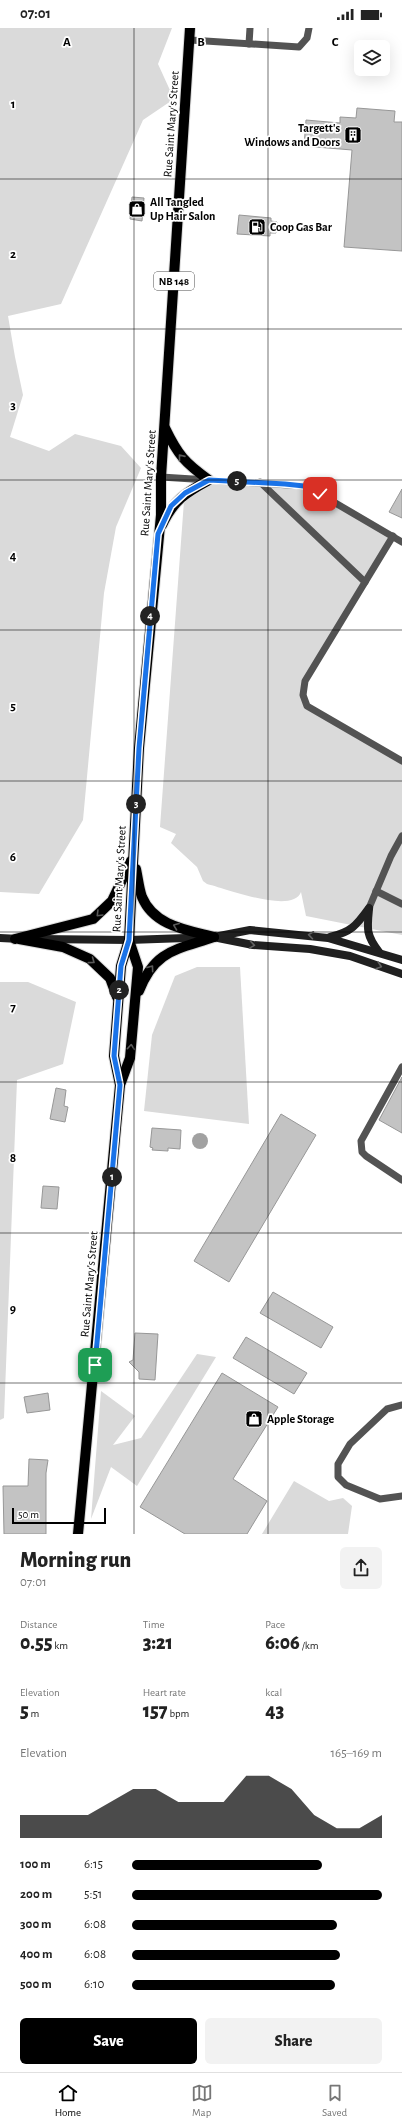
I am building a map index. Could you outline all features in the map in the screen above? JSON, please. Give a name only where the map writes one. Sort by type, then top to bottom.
[{"type":"main road","name":"Rue Saint Mary's Street","points":[[120,1085],[114,1056],[121,966],[129,940],[139,748],[158,534],[161,515],[161,477],[164,426],[190,28]]},
{"type":"main road","points":[[158,534],[171,506],[185,493],[209,480],[188,465],[175,449],[164,426]]},
{"type":"main road","points":[[133,857],[142,898],[154,916],[176,927],[253,945],[310,949],[350,956],[402,974]]},
{"type":"main road","points":[[15,939],[93,919],[112,901],[133,857]]},
{"type":"main road","points":[[328,938],[346,933],[356,925],[369,908]]},
{"type":"main road","points":[[369,908],[367,929],[370,940],[380,952]]},
{"type":"main road","points":[[135,1003],[144,978],[153,964],[164,954],[214,937],[250,930],[328,938],[380,952],[402,960]]},
{"type":"main road","points":[[0,939],[129,940],[214,937]]},
{"type":"main road","points":[[15,939],[63,947],[90,959],[110,978],[118,1002]]},
{"type":"main road","name":"Rue Saint Mary's Street","points":[[78,1534],[120,1085],[130,1058],[135,1003],[138,967],[129,940]]},
{"type":"lane","points":[[249,44],[250,28]]},
{"type":"lane","points":[[190,40],[299,47],[307,38],[309,28]]},
{"type":"lane","points":[[161,477],[260,482],[304,486],[402,542]]},
{"type":"lane","points":[[260,482],[365,582]]},
{"type":"lane","points":[[393,536],[305,680],[303,694],[308,706],[402,761]]},
{"type":"lane","points":[[369,908],[391,856],[402,836]]},
{"type":"lane","points":[[376,891],[402,904]]},
{"type":"lane","points":[[402,1067],[361,1141],[362,1152],[366,1156],[402,1180]]},
{"type":"lane","points":[[402,1405],[387,1409],[350,1444],[338,1464],[338,1477],[346,1486],[380,1499],[402,1496]]},
{"type":"shaded area","points":[[0,28],[172,28],[158,64],[174,99],[143,120],[61,304],[8,316],[23,395],[10,437],[49,451],[75,434],[121,446],[141,468],[116,527],[104,593],[83,820],[39,894],[0,892]]},
{"type":"shaded area","points":[[209,480],[304,486],[393,536],[305,680],[308,706],[402,761],[402,935],[306,916],[301,892],[295,898],[285,901],[272,901],[207,884],[203,881],[197,867],[171,843],[176,834],[160,827],[184,501]]},
{"type":"shaded area","points":[[197,967],[240,967],[249,1124],[144,1111],[152,1035],[175,976]]},
{"type":"shaded area","points":[[0,982],[28,982],[76,1002],[63,1064],[17,1080],[4,1418],[0,1420]]},
{"type":"shaded area","points":[[200,1133],[207,1138],[208,1141],[203,1148],[200,1149],[193,1144],[192,1141],[197,1134]]},
{"type":"shaded area","points":[[197,1354],[216,1357],[137,1486],[111,1467],[91,1519],[101,1391],[135,1416],[113,1445],[141,1438]]},
{"type":"shaded area","points":[[294,1481],[329,1501],[343,1498],[352,1506],[348,1534],[262,1534]]},
{"type":"building","points":[[357,108],[395,111],[394,122],[402,122],[402,251],[344,247],[352,150],[304,146],[306,120],[340,123],[340,117],[356,118]]},
{"type":"building","name":"All Tangled Up Hair Salon","points":[[132,197],[144,198],[142,221],[130,219]]},
{"type":"building","name":"Coop Gas Bar","points":[[239,215],[271,218],[271,221],[277,222],[276,233],[270,233],[270,236],[237,234]]},
{"type":"building","points":[[402,489],[402,518],[389,512]]},
{"type":"building","points":[[402,1077],[402,1133],[379,1120]]},
{"type":"building","points":[[56,1088],[66,1090],[64,1106],[68,1107],[65,1122],[50,1119]]},
{"type":"building","points":[[281,1114],[316,1135],[229,1282],[194,1261]]},
{"type":"building","points":[[152,1128],[181,1130],[180,1149],[168,1148],[168,1151],[152,1150],[153,1148],[150,1147]]},
{"type":"building","points":[[43,1186],[59,1187],[57,1209],[41,1208]]},
{"type":"building","points":[[273,1292],[333,1327],[321,1348],[260,1313]]},
{"type":"building","points":[[135,1333],[158,1334],[155,1380],[139,1379],[139,1372],[129,1362],[133,1360]]},
{"type":"building","points":[[246,1337],[307,1373],[294,1394],[233,1358]]},
{"type":"building","points":[[222,1373],[278,1407],[233,1479],[267,1501],[247,1534],[185,1534],[140,1507]]},
{"type":"building","points":[[48,1393],[50,1410],[27,1413],[24,1397]]},
{"type":"building","points":[[29,1459],[48,1460],[46,1473],[46,1534],[4,1534],[3,1486],[28,1486]]},
{"type":"place","name":"Targett's Windows and Doors","points":[[353,135]]},
{"type":"place","name":"All Tangled Up Hair Salon","points":[[137,209]]},
{"type":"place","name":"Coop Gas Bar","points":[[257,227]]},
{"type":"place","name":"Apple Storage","points":[[254,1419]]},
{"type":"route","points":[[95,1365],[120,1085],[114,1056],[121,966],[129,940],[139,748],[158,534],[171,506],[185,493],[209,480],[304,486],[320,494]]}]
